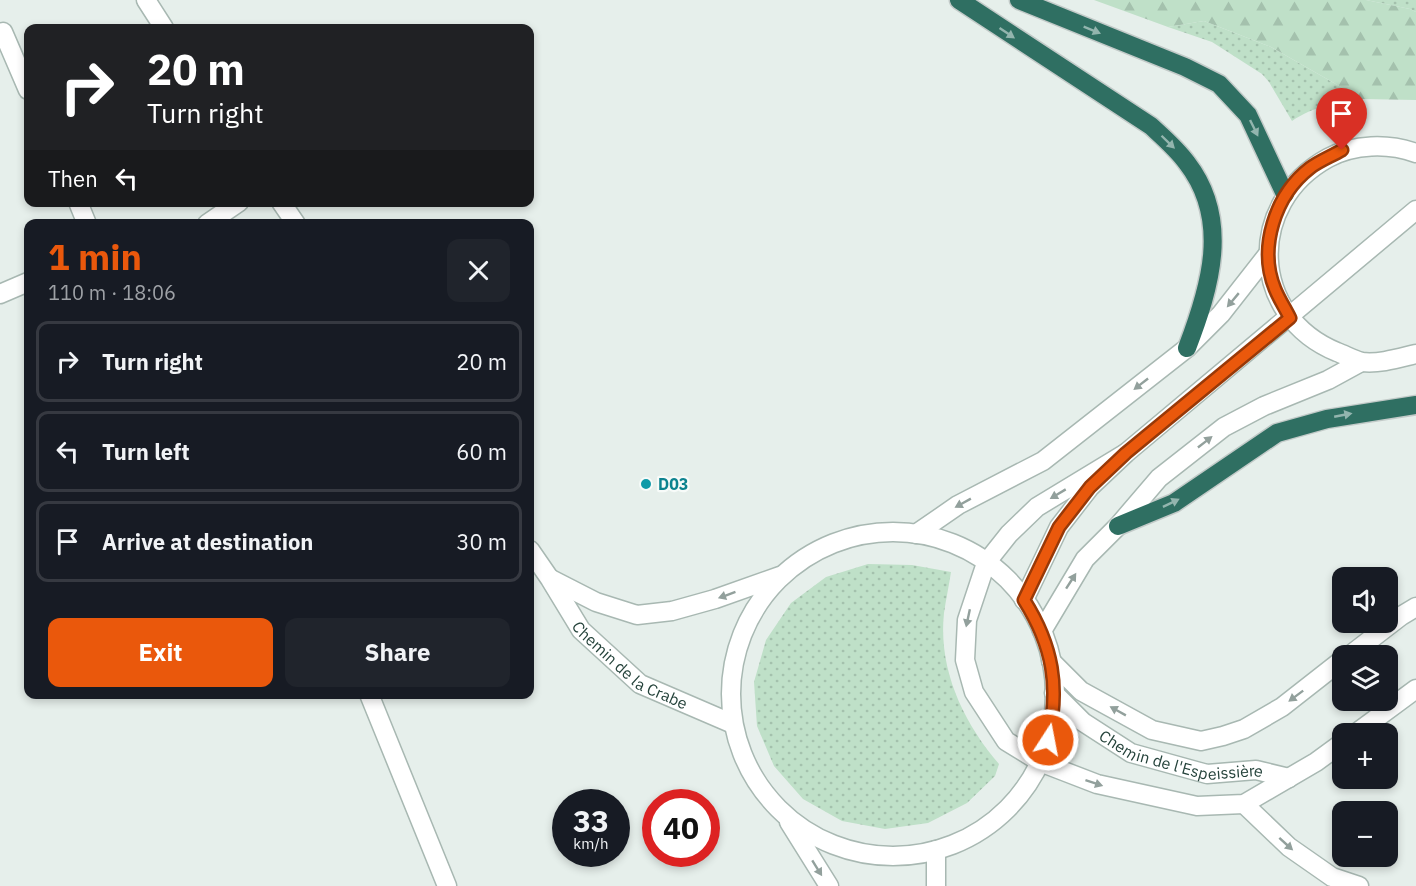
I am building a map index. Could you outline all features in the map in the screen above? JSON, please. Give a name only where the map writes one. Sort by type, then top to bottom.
[{"type":"highway","points":[[959,0],[1151,126],[1172,145],[1199,180],[1208,205],[1214,256],[1203,306],[1187,348]]},
{"type":"highway","points":[[1019,0],[1185,67],[1219,84],[1248,115],[1285,195]]},
{"type":"highway","points":[[1118,526],[1174,503],[1277,433],[1337,417],[1416,405]]},
{"type":"street","points":[[146,0],[161,24]]},
{"type":"street","points":[[0,33],[3,32],[24,81]]},
{"type":"street","points":[[1415,152],[1378,146],[1342,150],[1310,168],[1285,195],[1276,213],[1270,233],[1268,254],[1274,287],[1290,318],[1318,344],[1361,362],[1386,361],[1416,354]]},
{"type":"street","points":[[214,219],[232,207]]},
{"type":"street","points":[[1024,600],[1059,527],[1090,487],[1126,453],[1290,318],[1416,210]]},
{"type":"street","points":[[916,534],[958,506],[1043,461],[1187,348],[1221,314],[1268,254]]},
{"type":"street","points":[[0,294],[24,284]]},
{"type":"street","points":[[1042,631],[1085,559],[1118,526],[1159,478],[1224,427],[1264,406],[1328,380],[1361,362]]},
{"type":"street","name":"Chemin de l'Espeissière","points":[[1126,453],[1037,507],[1009,534],[986,563],[966,620],[965,660],[974,692],[1006,741],[1040,762],[1097,784],[1197,806],[1244,804],[1332,750]]},
{"type":"street","points":[[881,533],[916,534],[949,543],[986,563],[1024,600],[1042,631],[1051,661],[1054,693],[1053,717],[1048,740],[1040,762],[1022,792],[998,818],[979,832],[958,843],[936,850],[904,856],[871,855],[839,847],[809,833],[783,813],[758,786],[742,753],[733,723],[730,696],[732,669],[749,618],[783,575],[812,554],[845,540],[881,533]]},
{"type":"street","name":"Chemin de la Crabe","points":[[534,556],[581,630],[640,684],[733,723]]},
{"type":"street","name":"Chemin de la Crabe","points":[[550,579],[596,602],[637,615],[672,611],[715,599],[783,575]]},
{"type":"street","points":[[1363,645],[1416,607]]},
{"type":"street","points":[[1051,661],[1082,691],[1152,730],[1201,741],[1244,729],[1282,707],[1332,668]]},
{"type":"street","points":[[1370,723],[1416,689]]},
{"type":"street","name":"Chemin de l'Espeissière","points":[[1054,693],[1083,722],[1131,753],[1207,774],[1256,770],[1288,778]]},
{"type":"street","points":[[371,699],[447,886]]},
{"type":"street","points":[[1244,804],[1289,847],[1332,877],[1359,886]]},
{"type":"street","points":[[783,813],[829,886]]},
{"type":"street","points":[[936,850],[936,886]]},
{"type":"green space","points":[[1094,0],[1366,0],[1410,9],[1416,12],[1416,100],[1362,99],[1271,47],[1204,21],[1168,27]]},
{"type":"green space","points":[[1366,0],[1416,0],[1416,12],[1410,9]]},
{"type":"green space","points":[[1204,21],[1271,47],[1362,99],[1317,109],[1292,121],[1262,74],[1212,42],[1168,27]]},
{"type":"green space","points":[[868,564],[912,565],[951,572],[943,634],[949,674],[964,713],[974,731],[999,764],[995,776],[967,803],[928,823],[885,829],[842,821],[803,799],[774,766],[757,726],[754,682],[766,640],[791,603],[826,577]]},
{"type":"place","name":"D03","points":[[646,484]]},
{"type":"route","points":[[1048,740],[1053,717],[1054,693],[1051,661],[1042,631],[1024,600],[1059,527],[1090,487],[1126,453],[1290,318],[1274,287],[1268,254],[1270,233],[1276,213],[1285,195],[1310,168],[1342,150]]}]
